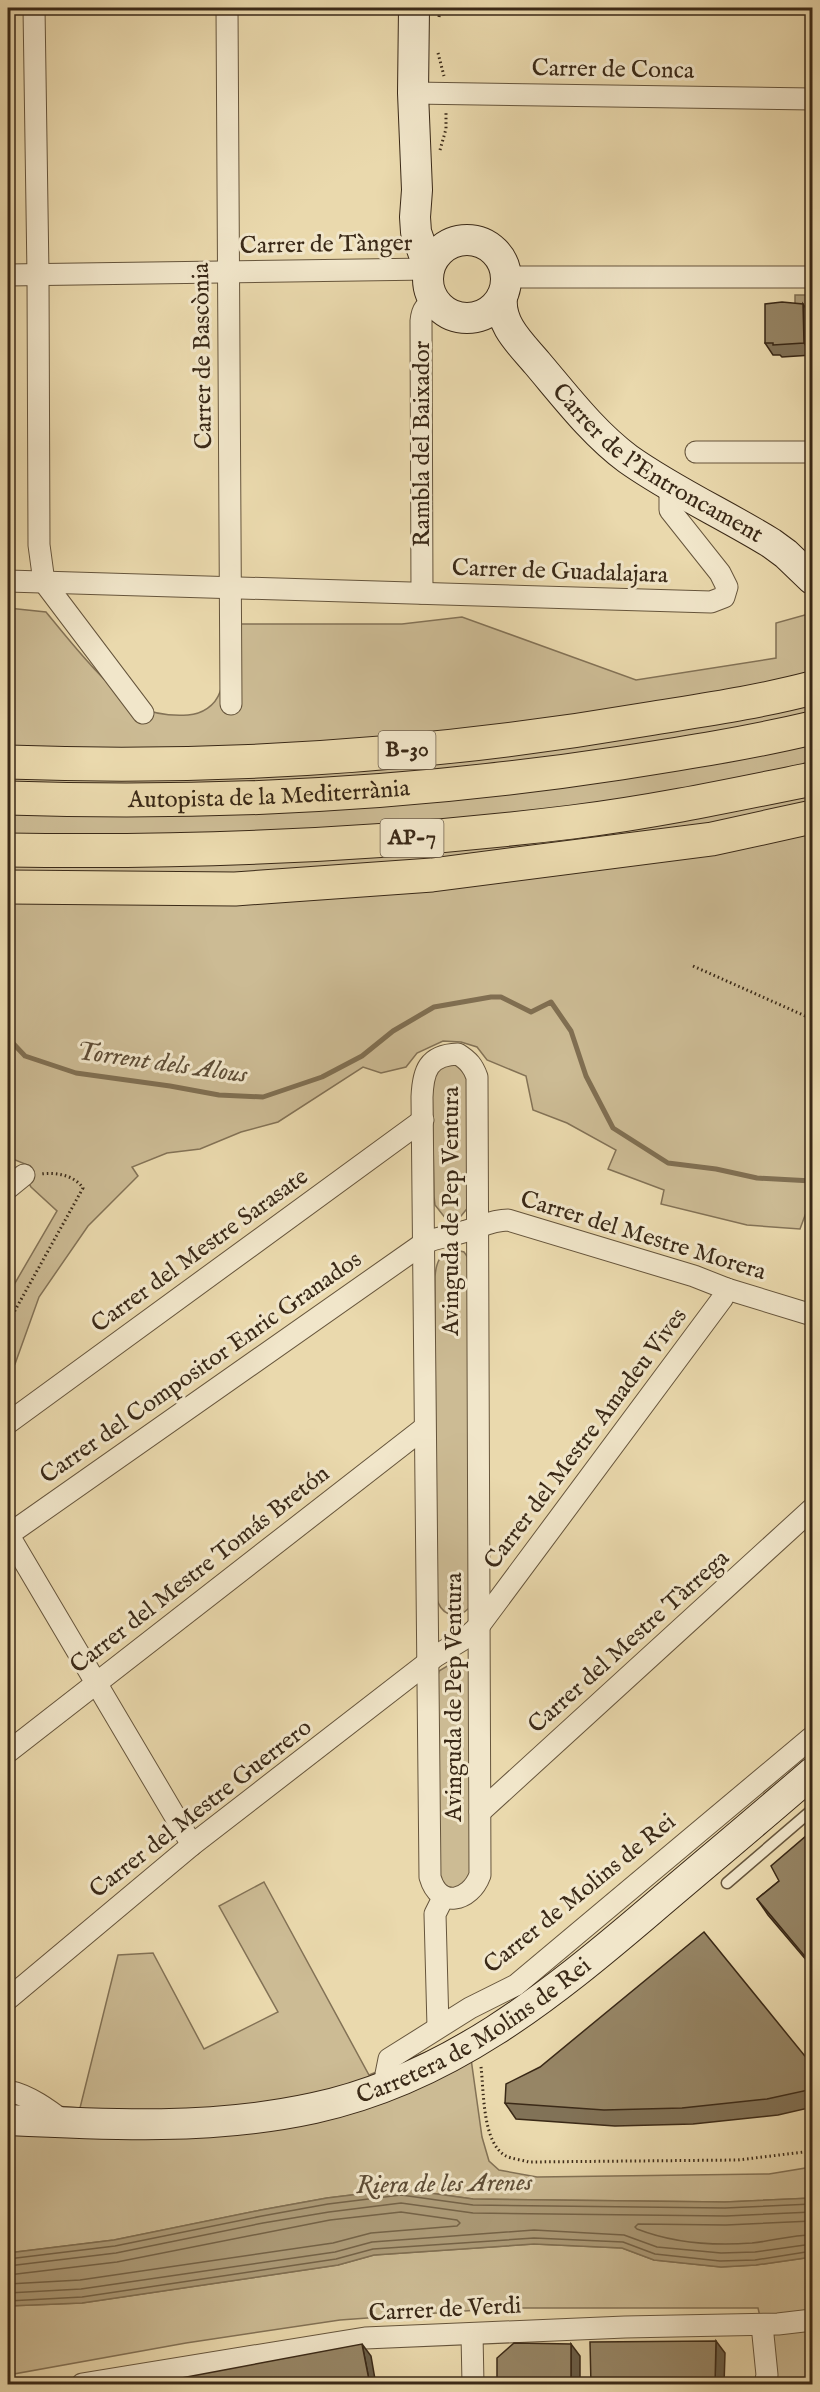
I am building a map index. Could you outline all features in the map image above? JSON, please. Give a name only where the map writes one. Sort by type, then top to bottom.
[{"type":"highway","name":"B-30","points":[[8,762],[70,764],[286,759],[396,751],[500,741],[599,727],[808,690]]},
{"type":"highway","name":"Autopista de la Mediterrània","points":[[8,798],[186,800],[434,787],[549,774],[723,747],[811,728]]},
{"type":"highway","name":"Autopista de la Mediterrània","points":[[8,850],[241,849],[404,839],[575,822],[813,779]]},
{"type":"highway","points":[[8,887],[235,889],[432,875],[712,839],[813,817]]},
{"type":"street","points":[[34,8],[39,545],[44,582],[143,713]]},
{"type":"street","name":"Carrer de Bascònia","points":[[226,8],[232,588],[231,704]]},
{"type":"street","points":[[414,8],[416,232],[429,269]]},
{"type":"street","name":"Carrer de Conca","points":[[413,93],[813,99]]},
{"type":"street","points":[[417,190],[432,227],[453,243]]},
{"type":"street","points":[[504,289],[503,263],[490,247],[477,241],[464,240],[444,247],[435,257],[429,269],[428,284],[436,302],[446,312],[458,317],[469,318],[482,315],[495,305],[504,289],[516,277],[813,276]]},
{"type":"street","name":"Carrer de Tànger","points":[[8,275],[429,269]]},
{"type":"street","name":"Carrer de l'Entroncament","points":[[504,289],[501,312],[514,336],[572,405],[611,445],[643,468],[771,543],[813,579]]},
{"type":"street","name":"Rambla del Baixador","points":[[422,593],[421,321],[425,307],[436,302]]},
{"type":"street","name":"Carrer de l'Entroncament","points":[[469,318],[488,319],[514,336]]},
{"type":"street","points":[[696,452],[813,452]]},
{"type":"street","name":"Carrer de Guadalajara","points":[[8,581],[711,602],[724,597],[728,586],[720,573],[670,510],[670,484]]},
{"type":"street","name":"Avinguda de Pep Ventura","points":[[458,1054],[468,1060],[474,1067],[477,1077],[477,1227],[480,1875],[472,1890],[452,1899],[444,1898],[437,1893],[430,1877],[424,1428],[423,1081],[427,1069],[435,1059],[448,1055],[458,1054]]},
{"type":"street","name":"Carrer del Mestre Sarasate","points":[[8,1423],[423,1120]]},
{"type":"street","points":[[8,1188],[24,1175]]},
{"type":"street","name":"Carrer del Mestre Morera","points":[[424,1244],[441,1236],[498,1220],[508,1220],[694,1276],[727,1289],[813,1315]]},
{"type":"street","name":"Carrer del Compositor Enric Granados","points":[[8,1534],[424,1244]]},
{"type":"street","name":"Carrer del Mestre Amadeu Vives","points":[[428,1663],[479,1626],[722,1299],[727,1289]]},
{"type":"street","name":"Carrer del Mestre Tomás Bretón","points":[[8,1752],[424,1428]]},
{"type":"street","name":"Carrer del Mestre Tàrrega","points":[[480,1812],[813,1509]]},
{"type":"street","points":[[8,1534],[192,1845]]},
{"type":"street","name":"Carrer del Mestre Guerrero","points":[[8,1999],[192,1845],[428,1663]]},
{"type":"street","name":"Carrer de Molins de Rei","points":[[388,2085],[386,2074],[389,2059],[438,2027],[516,1985],[813,1737]]},
{"type":"street","name":"Carretera de Molins de Rei","points":[[8,2120],[166,2124],[236,2120],[315,2108],[388,2085],[417,2073],[479,2041],[525,2012],[583,1968],[813,1773]]},
{"type":"street","points":[[438,2027],[435,1914],[444,1898]]},
{"type":"street","points":[[8,2091],[49,2110],[67,2123]]},
{"type":"street","name":"Carrer de Verdi","points":[[82,2385],[365,2338],[625,2327],[762,2325],[813,2320]]},
{"type":"street","points":[[762,2325],[767,2375],[765,2385]]},
{"type":"street","points":[[472,2334],[473,2385]]},
{"type":"lane","points":[[727,1883],[813,1810]]},
{"type":"path","points":[[693,966],[813,1019]]},
{"type":"path","points":[[8,1323],[83,1188],[79,1181],[53,1173],[24,1175]]},
{"type":"path","points":[[479,2041],[488,2130],[496,2146],[506,2156],[529,2162],[738,2160],[813,2151]]},
{"type":"shaded area","points":[[8,608],[46,612],[90,664],[127,699],[151,711],[182,715],[198,713],[207,708],[220,692],[224,667],[223,624],[402,624],[462,617],[636,680],[776,658],[776,623],[812,613],[812,1202],[810,1202],[800,1229],[747,1225],[661,1204],[664,1190],[608,1169],[616,1150],[567,1123],[533,1110],[526,1076],[487,1060],[477,1047],[461,1042],[443,1041],[417,1053],[406,1067],[381,1073],[363,1067],[278,1122],[241,1132],[200,1149],[167,1153],[132,1167],[138,1176],[88,1226],[39,1297],[15,1364],[8,1370],[8,1295],[57,1211],[31,1187],[24,1175],[30,1166],[8,1157]]},
{"type":"shaded area","points":[[448,1063],[457,1065],[466,1076],[469,1087],[470,1205],[461,1216],[446,1219],[435,1205],[434,1196],[432,1079],[440,1068]]},
{"type":"shaded area","points":[[456,1250],[464,1252],[469,1259],[469,1608],[458,1615],[453,1615],[441,1607],[436,1596],[435,1277],[436,1267],[443,1255]]},
{"type":"shaded area","points":[[454,1662],[465,1666],[471,1675],[471,1882],[450,1890],[436,1876],[437,1680],[439,1671]]},
{"type":"shaded area","points":[[264,1882],[369,2075],[434,2049],[467,2030],[482,2137],[489,2161],[499,2170],[537,2177],[769,2174],[812,2167],[812,2198],[725,2202],[473,2199],[401,2189],[327,2198],[114,2240],[8,2253],[8,2102],[80,2108],[118,1955],[153,1953],[204,2049],[278,2012],[219,1906]]},
{"type":"shaded area","points":[[534,2244],[622,2248],[654,2260],[721,2267],[756,2265],[812,2257],[812,2384],[765,2384],[762,2325],[758,2308],[506,2308],[340,2320],[186,2343],[8,2375],[8,2306],[82,2303],[338,2265],[374,2255]]},
{"type":"water","points":[[795,295],[812,295],[812,308],[795,305]]},
{"type":"water","points":[[401,2189],[473,2199],[725,2202],[812,2198],[812,2257],[756,2265],[721,2267],[654,2260],[622,2248],[534,2244],[374,2255],[338,2265],[82,2303],[8,2306],[8,2253],[114,2240],[327,2198]]},
{"type":"building","points":[[782,302],[803,304],[804,343],[773,345],[773,343],[765,343],[765,304]]},
{"type":"building","points":[[813,1830],[813,1966],[757,1899],[779,1881],[771,1866]]},
{"type":"building","points":[[704,1932],[813,2066],[813,2089],[767,2099],[682,2108],[604,2110],[505,2103],[506,2084],[540,2067]]},
{"type":"building","points":[[716,2341],[715,2385],[591,2385],[590,2342]]},
{"type":"building","points":[[514,2343],[571,2344],[571,2385],[497,2385],[497,2358]]},
{"type":"building","points":[[362,2344],[370,2385],[144,2385]]},
{"type":"waterway","name":"Torrent dels Alous","points":[[8,1038],[25,1056],[76,1073],[219,1095],[263,1097],[322,1077],[362,1056],[393,1031],[434,1007],[501,997],[531,1012],[551,1002],[571,1031],[586,1076],[613,1128],[668,1163],[716,1169],[757,1178],[812,1181]]},
{"type":"water label","name":"Riera de les Arenes","points":[[444,2184]]}]
